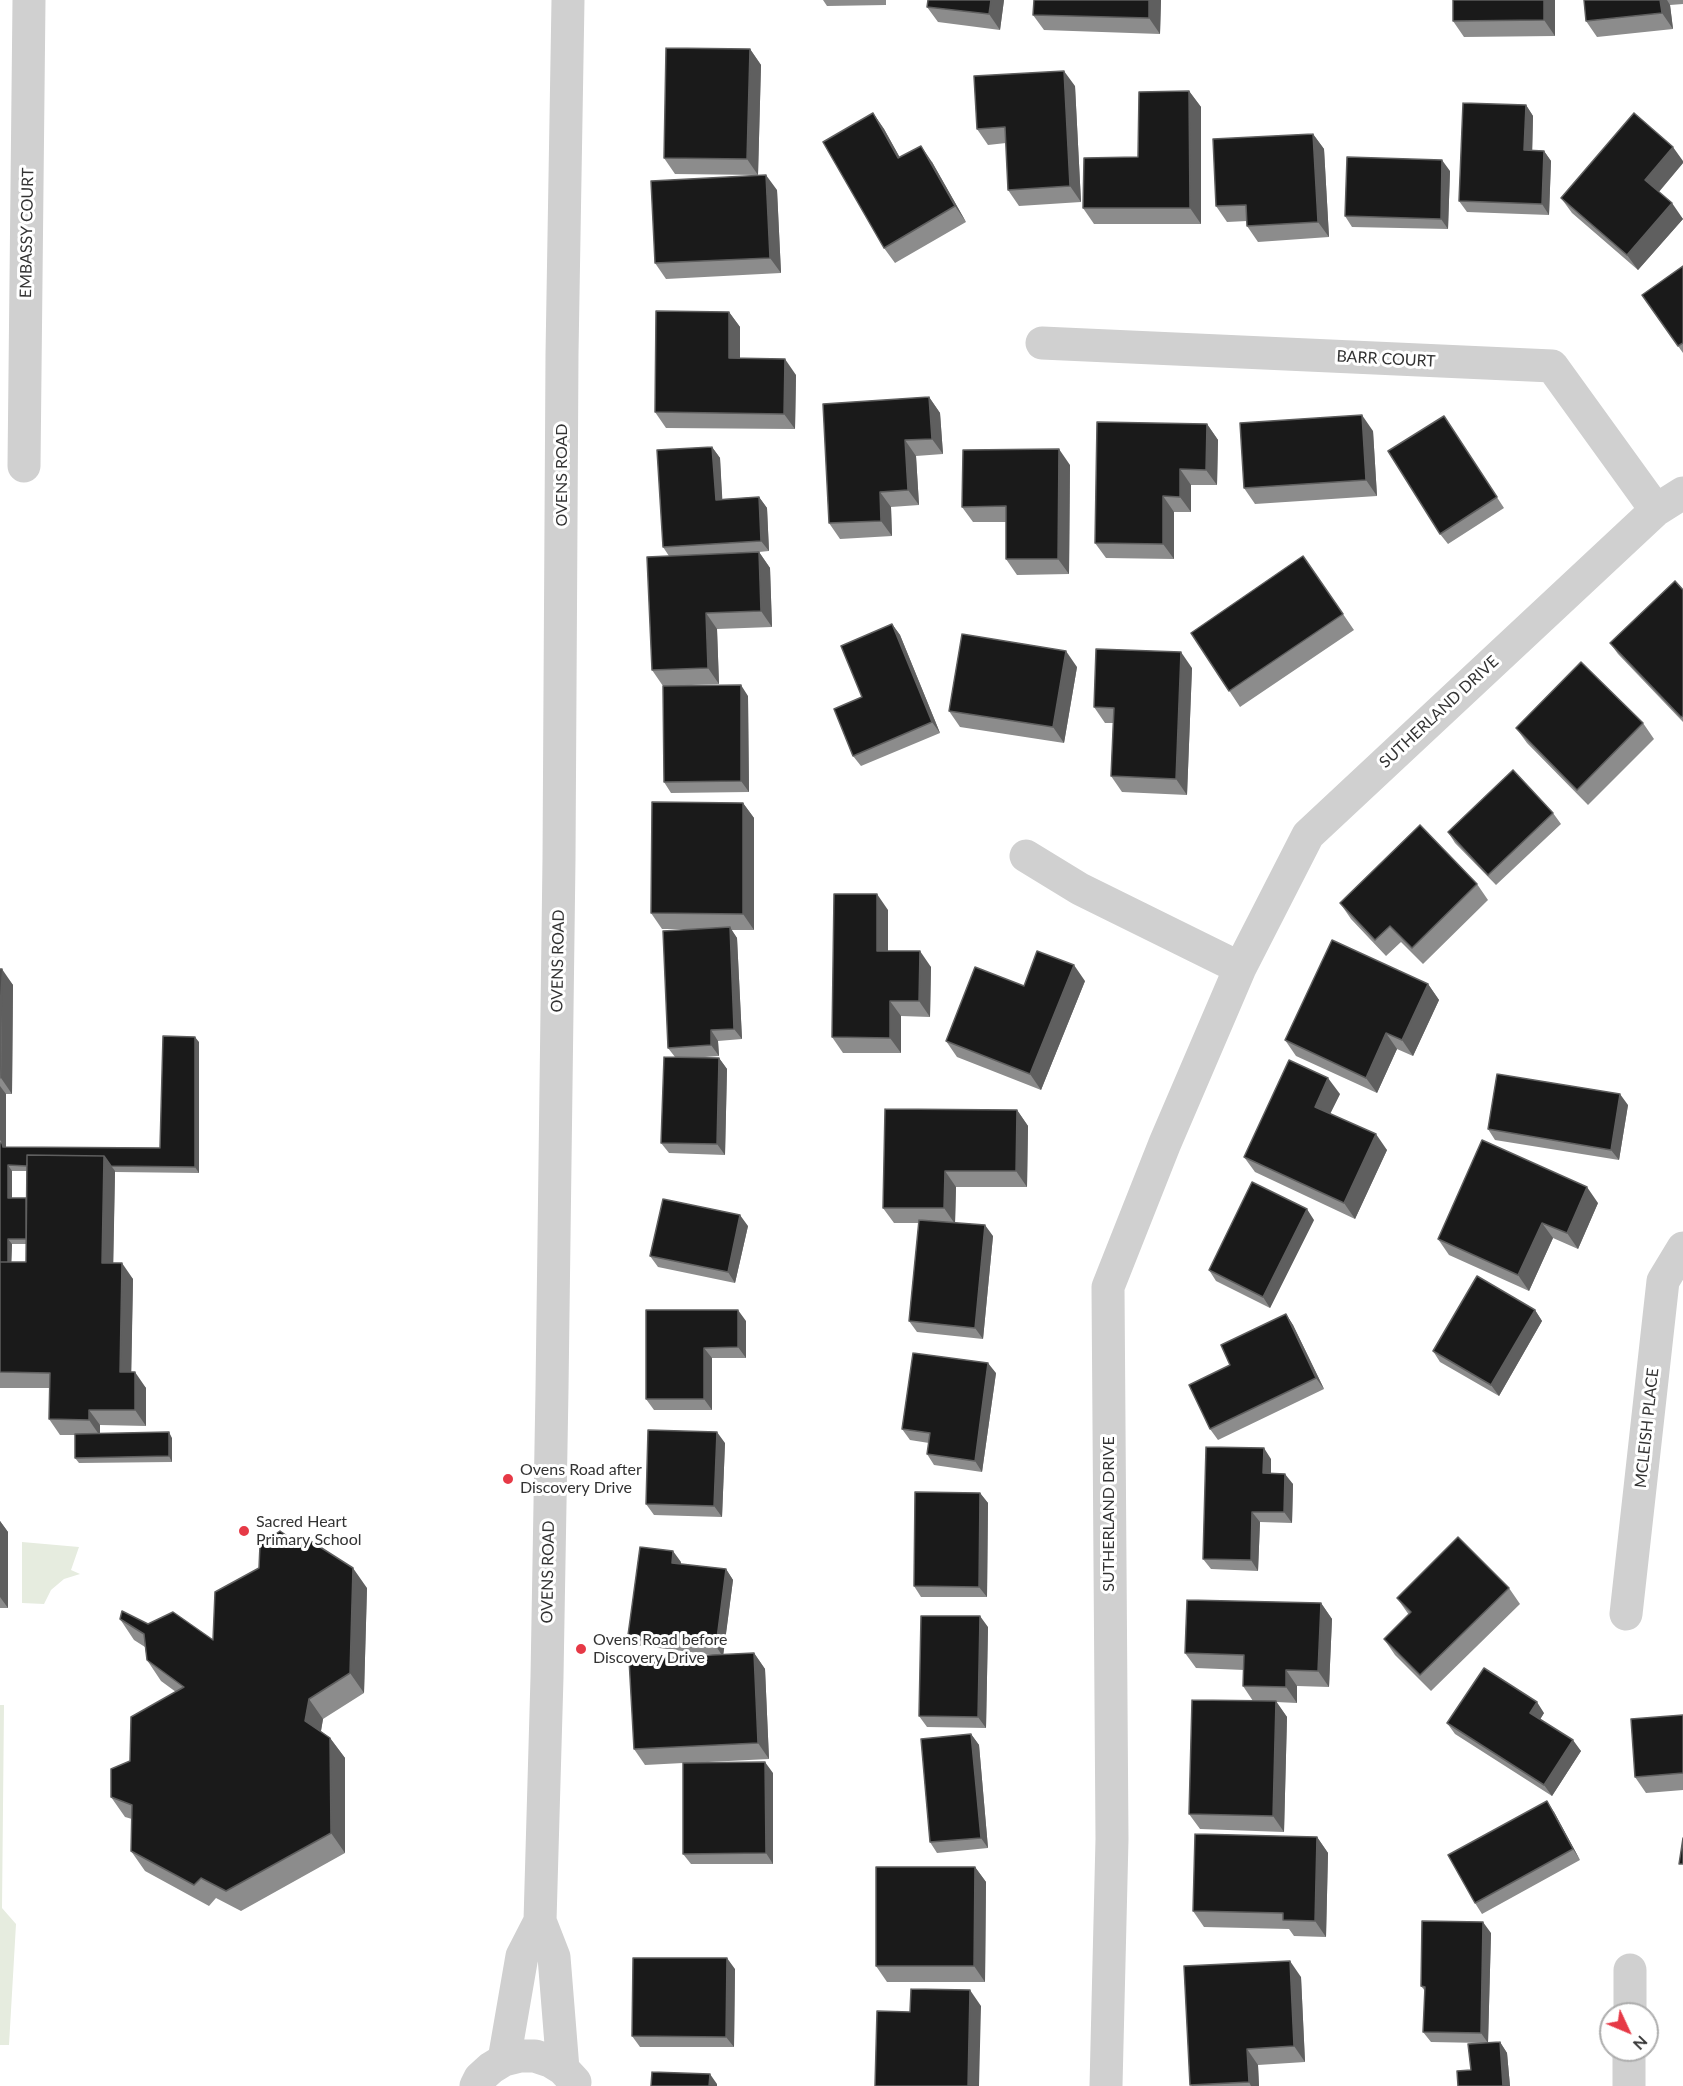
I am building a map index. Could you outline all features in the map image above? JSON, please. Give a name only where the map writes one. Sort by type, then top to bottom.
[{"type":"street","name":"EMBASSY COURT","points":[[24,466],[29,0]]},
{"type":"street","name":"OVENS ROAD","points":[[568,0],[562,354],[559,859],[552,1389],[540,1921],[554,1957],[570,2077]]},
{"type":"street","name":"BARR COURT","points":[[1042,343],[1552,366],[1670,502]]},
{"type":"street","name":"SUTHERLAND DRIVE","points":[[1106,2086],[1112,1839],[1108,1287],[1165,1143],[1240,968],[1308,835],[1670,502]]},
{"type":"street","points":[[1026,856],[1080,889],[1240,968]]},
{"type":"street","name":"MCLEISH PLACE","points":[[1626,1614],[1663,1281],[1683,1248]]},
{"type":"street","name":"OVENS ROAD","points":[[504,2060],[522,1956],[540,1921]]},
{"type":"street","points":[[1630,1970],[1630,2002]]},
{"type":"street","name":"OVENS ROAD","points":[[476,2086],[480,2078],[491,2068],[504,2060],[520,2056],[535,2056],[550,2061],[570,2077]]},
{"type":"street","points":[[1629,2062],[1629,2086]]},
{"type":"shaded area","points":[[22,1542],[79,1547],[71,1570],[80,1574],[64,1579],[51,1590],[44,1604],[22,1603]]},
{"type":"shaded area","points":[[0,1705],[4,1705],[2,1908],[16,1924],[9,2045],[0,2045]]},
{"type":"building","points":[[928,0],[991,0],[989,14],[927,7]]},
{"type":"building","points":[[1034,0],[1149,0],[1149,18],[1033,15]]},
{"type":"building","points":[[1453,0],[1544,0],[1544,20],[1453,21]]},
{"type":"building","points":[[1584,0],[1660,0],[1662,13],[1586,21]]},
{"type":"building","points":[[666,48],[750,49],[747,159],[664,158]]},
{"type":"building","points":[[1064,71],[1070,186],[1008,190],[1005,127],[977,129],[974,76]]},
{"type":"building","points":[[1189,91],[1190,208],[1083,208],[1084,158],[1138,157],[1139,92]]},
{"type":"building","points":[[1463,103],[1526,105],[1524,150],[1544,151],[1542,204],[1459,201]]},
{"type":"building","points":[[873,113],[898,158],[921,146],[955,206],[884,248],[823,142]]},
{"type":"building","points":[[1634,113],[1673,147],[1645,180],[1672,203],[1627,255],[1561,198]]},
{"type":"building","points":[[1313,134],[1318,222],[1247,226],[1246,205],[1216,206],[1213,139]]},
{"type":"building","points":[[1347,157],[1442,160],[1441,219],[1345,216]]},
{"type":"building","points":[[766,175],[770,258],[655,263],[651,181]]},
{"type":"building","points":[[1683,266],[1683,343],[1678,346],[1642,295]]},
{"type":"building","points":[[656,311],[729,312],[729,358],[785,359],[784,414],[655,412]]},
{"type":"building","points":[[929,397],[932,439],[905,440],[908,490],[880,492],[881,521],[829,523],[823,404]]},
{"type":"building","points":[[1362,415],[1366,480],[1244,488],[1240,423]]},
{"type":"building","points":[[1444,416],[1497,497],[1440,534],[1388,451]]},
{"type":"building","points":[[1097,422],[1207,424],[1206,470],[1180,469],[1180,497],[1163,496],[1163,544],[1095,543]]},
{"type":"building","points":[[712,447],[716,500],[759,497],[761,541],[663,547],[657,450]]},
{"type":"building","points":[[1059,449],[1058,559],[1006,559],[1006,506],[962,507],[963,450]]},
{"type":"building","points":[[759,552],[761,611],[706,613],[708,668],[652,670],[647,557]]},
{"type":"building","points":[[1303,556],[1343,614],[1229,691],[1191,633]]},
{"type":"building","points":[[1675,581],[1683,590],[1683,716],[1681,717],[1610,643]]},
{"type":"building","points":[[892,624],[932,722],[853,756],[834,709],[862,697],[841,646]]},
{"type":"building","points":[[962,634],[1066,651],[1053,727],[949,711]]},
{"type":"building","points":[[1096,649],[1181,652],[1176,779],[1111,776],[1114,708],[1094,707]]},
{"type":"building","points":[[1581,662],[1643,723],[1577,790],[1516,728]]},
{"type":"building","points":[[741,685],[741,781],[664,782],[663,686]]},
{"type":"building","points":[[1513,770],[1553,813],[1488,875],[1448,832]]},
{"type":"building","points":[[652,802],[743,803],[743,914],[651,913]]},
{"type":"building","points":[[1420,825],[1477,884],[1412,948],[1390,926],[1375,940],[1340,903]]},
{"type":"building","points":[[834,894],[877,894],[877,951],[920,951],[919,1001],[890,1001],[890,1038],[832,1037]]},
{"type":"building","points":[[730,927],[734,1029],[711,1030],[711,1045],[668,1048],[663,931]]},
{"type":"building","points":[[1332,940],[1428,984],[1402,1040],[1386,1033],[1366,1078],[1285,1040]]},
{"type":"building","points":[[1037,951],[1074,965],[1030,1074],[946,1041],[975,967],[1024,986]]},
{"type":"building","points":[[0,969],[2,969],[0,1078]]},
{"type":"building","points":[[163,1036],[195,1037],[195,1167],[111,1166],[104,1156],[27,1155],[27,1166],[8,1165],[8,1198],[26,1198],[26,1239],[8,1239],[8,1262],[0,1262],[0,1143],[3,1147],[160,1148]]},
{"type":"building","points":[[664,1057],[719,1058],[717,1144],[661,1143]]},
{"type":"building","points":[[1289,1060],[1328,1078],[1315,1107],[1376,1134],[1344,1203],[1244,1157]]},
{"type":"building","points":[[1497,1074],[1620,1094],[1611,1150],[1488,1129]]},
{"type":"building","points":[[885,1109],[1017,1110],[1016,1171],[945,1171],[944,1208],[883,1208]]},
{"type":"building","points":[[1482,1140],[1587,1187],[1567,1233],[1542,1223],[1518,1275],[1438,1239]]},
{"type":"building","points":[[27,1155],[104,1156],[102,1263],[122,1263],[120,1372],[135,1372],[135,1410],[89,1410],[89,1420],[49,1419],[50,1373],[0,1372],[0,1262],[26,1262]]},
{"type":"building","points":[[1252,1182],[1307,1209],[1263,1297],[1209,1270]]},
{"type":"building","points":[[663,1199],[740,1215],[728,1272],[650,1256]]},
{"type":"building","points":[[919,1220],[985,1225],[975,1328],[909,1321]]},
{"type":"building","points":[[1477,1276],[1535,1310],[1491,1385],[1433,1351]]},
{"type":"building","points":[[646,1310],[738,1310],[738,1347],[704,1348],[704,1399],[646,1399]]},
{"type":"building","points":[[1286,1314],[1316,1378],[1210,1429],[1189,1385],[1230,1365],[1221,1345]]},
{"type":"building","points":[[913,1353],[988,1363],[975,1461],[927,1454],[930,1433],[902,1429]]},
{"type":"building","points":[[648,1430],[717,1432],[714,1506],[646,1504]]},
{"type":"building","points":[[169,1432],[169,1456],[75,1458],[75,1434]]},
{"type":"building","points":[[1206,1447],[1264,1448],[1263,1473],[1285,1474],[1284,1512],[1252,1512],[1251,1560],[1203,1559]]},
{"type":"building","points":[[915,1492],[980,1493],[979,1587],[914,1586]]},
{"type":"building","points":[[280,1531],[300,1545],[309,1540],[353,1568],[350,1673],[309,1699],[305,1721],[330,1738],[331,1833],[226,1891],[201,1878],[194,1885],[131,1851],[132,1805],[111,1797],[111,1769],[130,1761],[131,1717],[184,1687],[147,1660],[144,1634],[120,1619],[122,1611],[148,1624],[173,1612],[213,1640],[215,1592],[259,1568],[260,1545]]},
{"type":"building","points":[[1458,1537],[1509,1588],[1420,1675],[1384,1639],[1411,1612],[1397,1598]]},
{"type":"building","points":[[640,1547],[673,1551],[672,1563],[726,1569],[716,1646],[628,1635]]},
{"type":"building","points":[[1187,1600],[1321,1603],[1318,1671],[1286,1670],[1286,1687],[1243,1686],[1244,1655],[1185,1653]]},
{"type":"building","points":[[921,1616],[980,1616],[978,1717],[919,1716]]},
{"type":"building","points":[[754,1653],[758,1743],[634,1749],[629,1659]]},
{"type":"building","points":[[1484,1668],[1537,1702],[1530,1713],[1573,1740],[1544,1785],[1447,1723]]},
{"type":"building","points":[[1192,1700],[1276,1701],[1273,1816],[1189,1814]]},
{"type":"building","points":[[1683,1715],[1683,1773],[1635,1777],[1631,1719]]},
{"type":"building","points":[[971,1734],[981,1838],[930,1842],[921,1739]]},
{"type":"building","points":[[765,1762],[766,1853],[683,1854],[683,1763]]},
{"type":"building","points":[[1547,1801],[1573,1849],[1475,1903],[1448,1855]]},
{"type":"building","points":[[1195,1834],[1317,1837],[1315,1921],[1283,1920],[1283,1913],[1193,1911]]},
{"type":"building","points":[[1683,1838],[1683,1864],[1679,1864]]},
{"type":"building","points":[[876,1867],[975,1867],[974,1966],[876,1966]]},
{"type":"building","points":[[1422,1921],[1483,1922],[1481,2033],[1423,2032],[1425,1987],[1421,1986]]},
{"type":"building","points":[[633,1958],[727,1958],[726,2037],[632,2036]]},
{"type":"building","points":[[1290,1961],[1294,2046],[1247,2049],[1249,2082],[1190,2085],[1184,1966]]},
{"type":"building","points":[[911,1989],[970,1990],[968,2086],[875,2086],[877,2011],[910,2012]]},
{"type":"building","points":[[1500,2042],[1503,2086],[1458,2086],[1457,2071],[1471,2070],[1468,2044]]},
{"type":"building","points":[[652,2072],[710,2074],[709,2086],[651,2086]]},
{"type":"place","name":"Ovens Road after Discovery Drive","points":[[508,1479]]},
{"type":"place","name":"Sacred Heart Primary School","points":[[244,1531]]},
{"type":"place","name":"Ovens Road before Discovery Drive","points":[[581,1649]]}]
